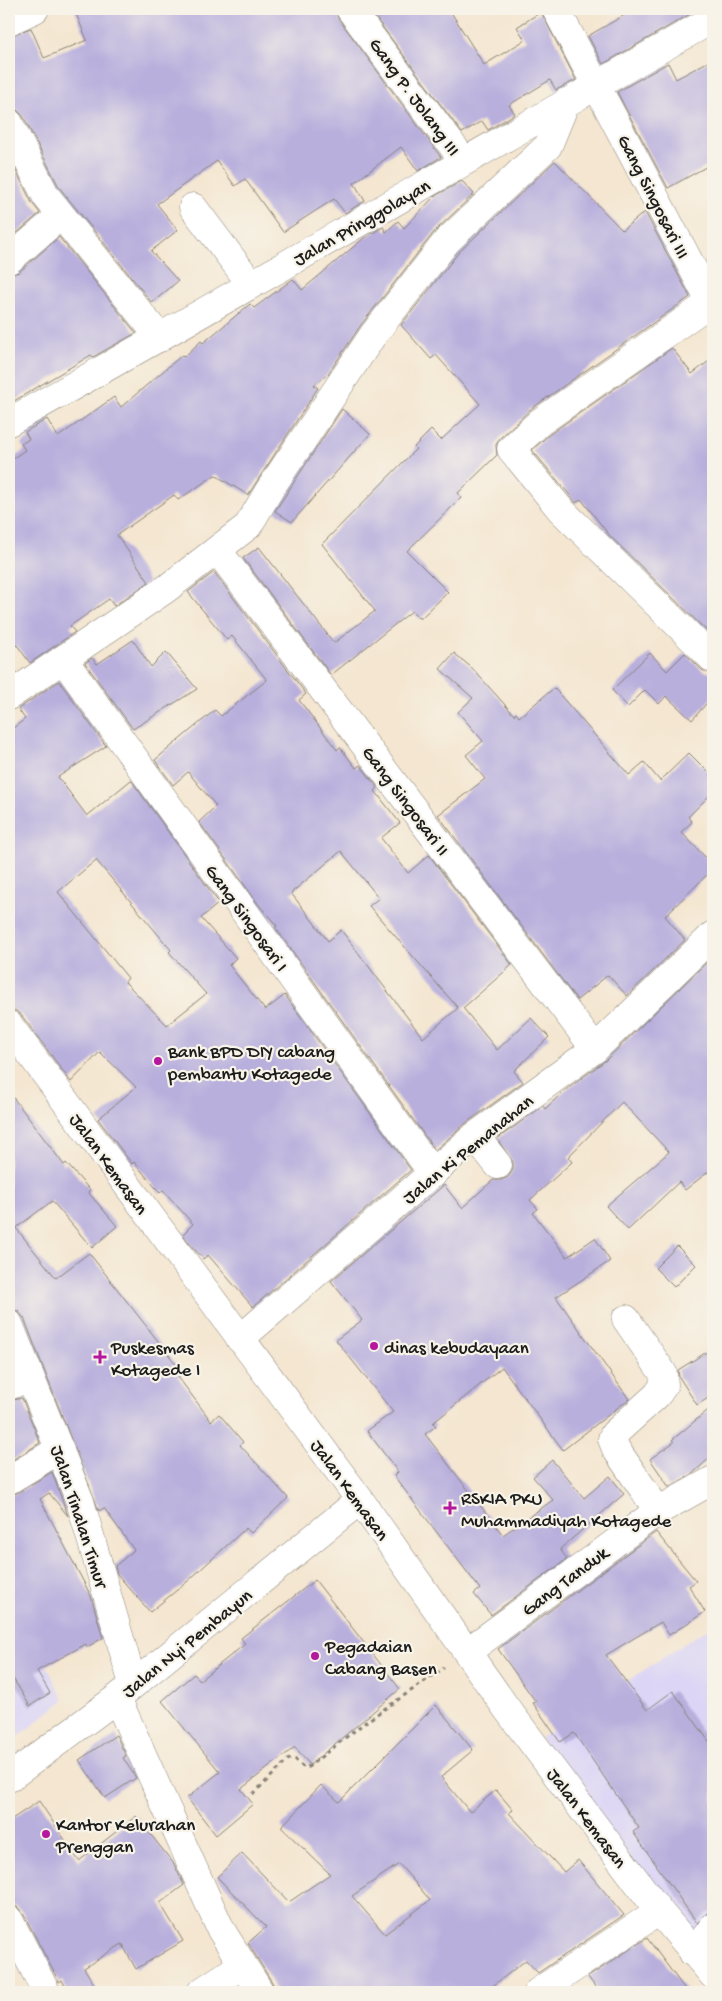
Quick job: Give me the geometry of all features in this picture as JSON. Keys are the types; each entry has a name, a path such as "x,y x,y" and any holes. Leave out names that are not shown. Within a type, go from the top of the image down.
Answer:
{"street":[{"path":"9,21 35,9"},
{"name":"Gang P. Jolang III","path":"350,9 464,161"},
{"name":"Gang Singosari III","path":"556,9 598,85 712,304"},
{"name":"Jalan Pringgolayan","path":"9,422 160,338 566,102 713,19"},
{"path":"9,696 166,589 218,551 248,526 270,489 373,335 454,234 548,146 566,102"},
{"path":"9,123 36,182 60,216 160,338"},
{"path":"194,207 251,284"},
{"path":"9,260 60,216"},
{"path":"712,304 540,422 511,449 561,510 713,659"},
{"name":"Gang Singosari II","path":"218,551 595,1049"},
{"name":"Gang Singosari I","path":"62,659 433,1174"},
{"name":"Jalan Ki Pemanahan","path":"240,1339 475,1136 595,1049 713,936"},
{"name":"Jalan Kemasan","path":"9,1025 360,1500 507,1708 659,1911 713,1975"},
{"path":"475,1136 498,1165"},
{"path":"626,1320 663,1373 664,1385 657,1395 614,1434 612,1440 616,1449 658,1511"},
{"name":"Jalan Tinalan Timur","path":"9,1324 19,1382 60,1449 80,1501 125,1691 209,1904 242,1966 260,1992"},
{"path":"9,1480 60,1449"},
{"name":"Gang Tanduk","path":"467,1652 658,1511 713,1480"},
{"name":"Jalan Nyi Pembayun","path":"9,1778 125,1691 360,1500"},
{"path":"538,1992 659,1911"},
{"path":"9,1920 46,1992"},
{"path":"693,1953 713,1927"},
{"path":"201,1992 242,1966"}],"path":[{"path":"253,1794 288,1759 295,1759 304,1768 308,1767 367,1721 467,1652"}],"shaded area":[{"path":"9,1593 64,1700 9,1744"},
{"path":"710,1627 713,1631 713,1920 692,1939 540,1738"}],"building":[{"path":"74,9 335,9 338,18 441,157 418,171 401,147 354,183 365,201 345,213 334,199 283,232 245,179 235,186 217,161 157,204 178,230 151,251 178,281 152,303 59,187 23,116 17,110 9,108 9,36 31,28 44,58 87,40"},
{"path":"369,9 449,9 484,65 525,40 517,27 541,12 576,80 556,90 550,80 509,105 515,114 488,130 482,121 462,133"},
{"path":"635,9 699,9 603,64 588,36"},
{"path":"713,59 713,163 668,188 617,92 668,63 676,79"},
{"path":"9,157 32,203 40,213 9,240"},
{"path":"555,161 622,230 645,212 690,297 531,409 500,438 496,445 497,455 458,493 462,497 407,551 448,592 420,619 412,611 331,675 243,558 259,547 334,643 375,611 322,544 416,449 414,447 431,430 441,440 480,404 436,355 431,359 401,325 459,252"},
{"path":"462,181 474,194 435,231 361,325 328,374 314,385 318,388 248,495 215,475 178,500 174,495 117,535 149,582 114,606 109,599 70,626 75,632 30,663 17,645 9,650 9,461 25,450 21,444 29,439 25,432 47,419 58,437 114,397 121,407 182,355 184,357 201,341 203,343 250,304 254,308 293,279 302,290 364,238 383,227 386,232 398,221 404,228 435,196"},
{"path":"59,237 136,333 93,357 91,355 9,404 9,275 19,272"},
{"path":"672,348 692,374 713,358 713,637 610,536 581,499 576,503 532,450 550,434"},
{"path":"342,409 370,434 292,522 275,511"},
{"path":"214,572 306,694 299,700 337,750 340,747 356,768 360,765 378,788 375,791 400,823 381,838 408,873 429,855 512,965 463,1008 497,1050 531,1018 549,1037 514,1071 523,1082 466,1123 435,1150 275,927 277,926 259,905 199,822 216,806 188,772 173,785 155,760 215,710 221,716 267,680 232,636 227,640 188,592","holes":["341,851 379,898 369,906 458,1008 423,1038 341,930 328,941 291,893"]},
{"path":"133,640 151,667 166,652 197,689 133,729 85,663 92,658 97,664"},
{"path":"454,653 472,668 514,715 516,713 519,717 554,688 629,775 644,762 660,781 689,753 713,777 713,792 688,817 692,822 681,832 713,865 713,869 665,916 685,940 627,996 608,975 577,1000 438,815 485,779 466,755 483,741 458,712 473,698 440,669"},
{"path":"650,653 667,671 685,653 702,670 713,674 713,696 692,720 666,696 659,704 645,690 628,707 612,690"},
{"path":"59,681 106,746 58,777 87,816 131,780 219,903 201,918 236,958 229,965 265,1010 285,995 411,1170 253,1307 208,1255 203,1259 188,1242 183,1234 193,1224 163,1190 160,1193 134,1162 132,1164 98,1119 136,1087 100,1052 71,1082 22,1016 16,1011 9,1010 9,731 25,719 18,709","holes":["96,860 171,950 169,952 206,994 167,1025 125,982 128,978 58,892"]},
{"path":"713,956 713,1168 685,1190 679,1182 628,1230 606,1206 669,1152 622,1102 568,1157 572,1162 530,1200 538,1209 533,1213 567,1257 595,1238 610,1261 556,1297 629,1399 563,1450 502,1367 433,1423 436,1426 425,1434 503,1535 553,1500 533,1477 552,1460 584,1498 610,1476 624,1494 560,1549 567,1559 491,1615 474,1594 480,1589 394,1476 398,1472 367,1431 393,1412 336,1340 362,1320 331,1281 444,1185 462,1208 493,1180 501,1180 508,1177 513,1170 513,1162 497,1139 543,1106 545,1109 563,1092 606,1060"},
{"path":"9,1092 64,1165 66,1163 90,1190 88,1192 117,1226 92,1248 52,1201 16,1228 56,1278 89,1253 183,1373 178,1377 211,1421 219,1414 243,1442 240,1445 288,1498 251,1533 246,1528 188,1581 150,1612 117,1574 115,1566 134,1550 104,1508 99,1511 24,1318 18,1311 9,1309"},
{"path":"677,1246 696,1265 674,1287 655,1268"},
{"path":"713,1348 713,1395 697,1405 679,1377 678,1370"},
{"path":"22,1398 40,1443 9,1462 9,1401"},
{"path":"713,1406 713,1455 691,1475 669,1487 650,1459 674,1442 672,1440"},
{"path":"52,1472 68,1516 49,1493 40,1499 91,1596 103,1638 87,1647 86,1644 37,1671 50,1693 30,1706 9,1672 9,1496"},
{"path":"656,1532 696,1581 689,1586 705,1612 669,1635 661,1622 606,1655 647,1710 673,1691 713,1747 713,1912 707,1913 697,1923 633,1832 639,1828 574,1733 560,1742 533,1703 536,1702 498,1649"},
{"path":"315,1580 400,1689 310,1765 295,1747 241,1789 253,1804 216,1835 187,1798 220,1772 162,1701 194,1674 200,1680 245,1644 241,1638"},
{"path":"436,1705 473,1750 441,1777 470,1812 496,1790 513,1810 509,1813 564,1872 578,1860 624,1915 538,1973 526,1960 485,1992 275,1992 273,1984 248,1943 266,1927 217,1877 242,1853 289,1902 330,1874 281,1827 321,1785 339,1802","holes":["399,1864 430,1900 385,1934 352,1896"]},
{"path":"116,1735 126,1756 123,1758 136,1778 105,1798 79,1760"},
{"path":"39,1801 79,1861 136,1816 174,1864 184,1885 160,1903 183,1941 136,1969 122,1944 84,1968 99,1992 68,1992 62,1980 59,1982 23,1913 17,1907 9,1905 9,1821"},
{"path":"647,1938 687,1992 599,1992 588,1977"}],"place":[{"name":"Bank BPD DIY cabang pembantu Kotagede","path":"158,1061"},
{"name":"dinas kebudayaan","path":"374,1346"},
{"name":"Puskesmas Kotagede I","path":"100,1357"},
{"name":"RSKIA PKU Muhammadiyah Kotagede","path":"450,1508"},
{"name":"Pegadaian Cabang Basen","path":"315,1656"},
{"name":"Kantor Kelurahan Prenggan","path":"46,1834"}]}
